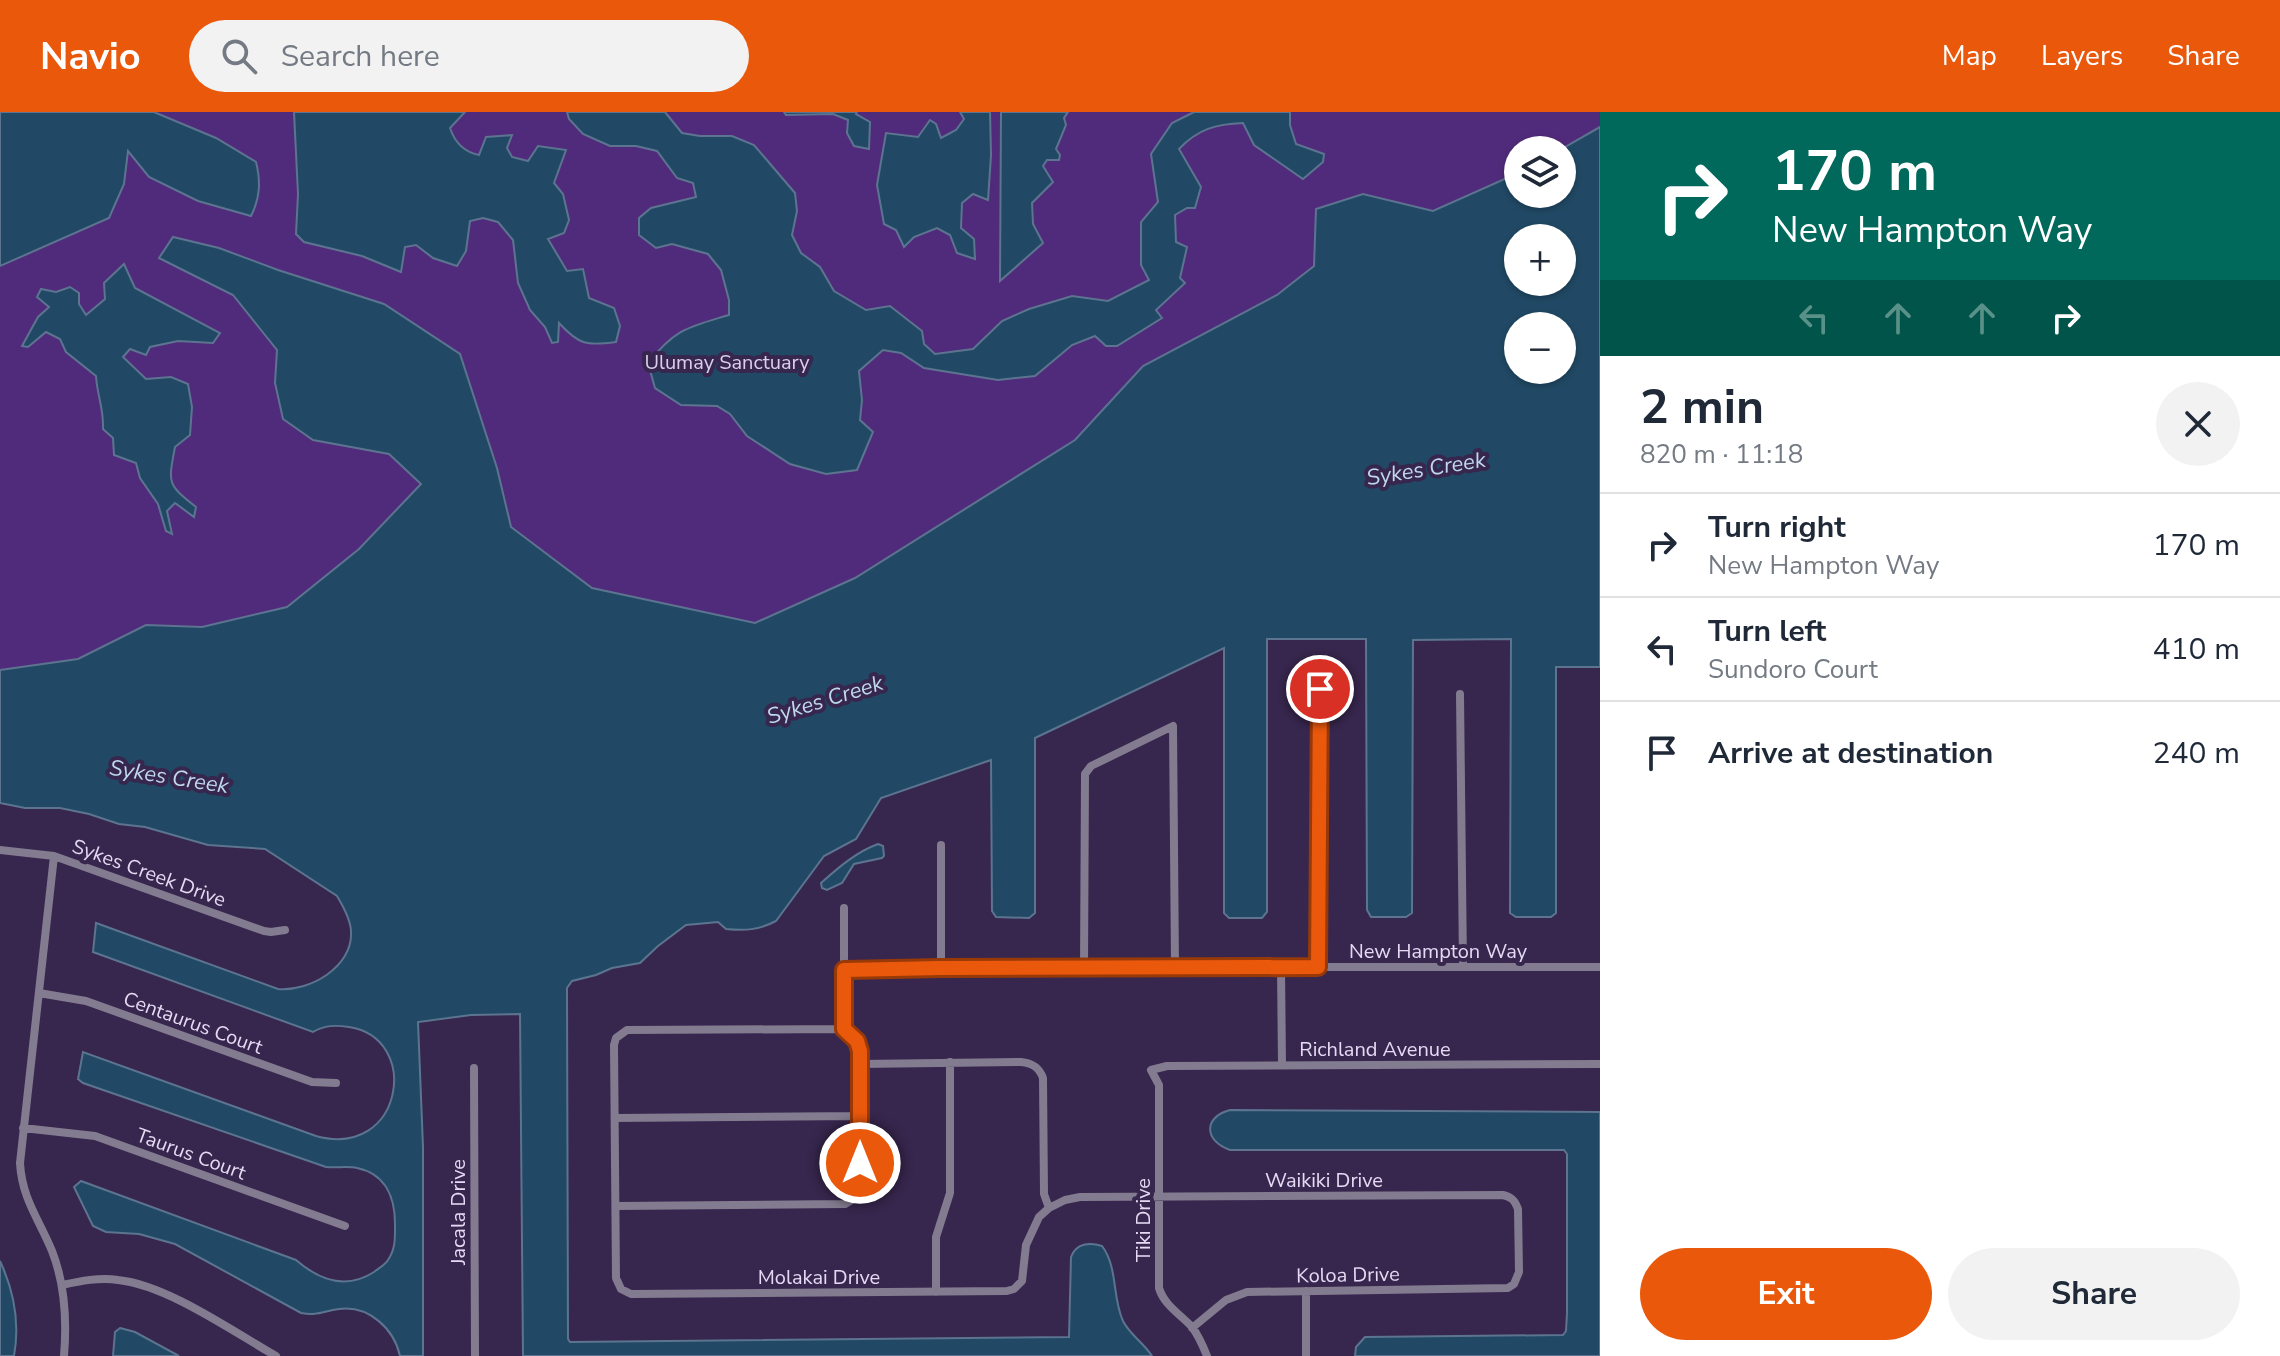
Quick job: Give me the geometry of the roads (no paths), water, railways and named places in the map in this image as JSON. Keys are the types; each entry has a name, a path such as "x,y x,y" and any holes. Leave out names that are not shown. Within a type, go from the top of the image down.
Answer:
{"street":[{"path":"1318,967 1320,689"},
{"path":"1460,694 1463,966"},
{"path":"1084,968 1085,774 1091,766 1173,726 1175,967"},
{"path":"941,845 941,968"},
{"name":"Sykes Creek Drive","path":"0,850 54,856 264,931 285,930"},
{"path":"54,856 20,1163 23,1189 52,1251 62,1285 66,1322 64,1356"},
{"path":"844,908 844,1029"},
{"name":"New Hampton Way","path":"844,970 1600,967"},
{"path":"1281,968 1282,1065"},
{"name":"Centaurus Court","path":"39,993 86,1001 312,1082 336,1083"},
{"path":"844,1029 857,1041 860,1064 861,1187 855,1198 845,1204 616,1206 616,1038 627,1030 844,1029"},
{"path":"936,1292 936,1237 950,1193 950,1062"},
{"path":"860,1064 1021,1062 1040,1070 1043,1078 1044,1194 1049,1208"},
{"name":"Richland Avenue","path":"1151,1070 1167,1066 1600,1064"},
{"name":"Jacala Drive","path":"474,1068 475,1356"},
{"name":"Tiki Drive","path":"1151,1070 1159,1085 1159,1288 1162,1298 1200,1339 1207,1356"},
{"path":"615,1118 860,1116"},
{"name":"Taurus Court","path":"23,1128 95,1136 345,1226"},
{"name":"Waikiki Drive","path":"1049,1208 1080,1197 1503,1195 1512,1199 1518,1209 1519,1272 1514,1284"},
{"name":"Molakai Drive","path":"616,1206 616,1278 621,1289 631,1294 1007,1291 1017,1286 1023,1276 1026,1245 1039,1217 1049,1208"},
{"path":"62,1285 110,1279 139,1284 178,1300 276,1356"},
{"name":"Koloa Drive","path":"1192,1328 1226,1300 1247,1292 1501,1290 1514,1284"},
{"path":"1306,1291 1306,1356"}],"water":[{"path":"0,112 154,112 216,138 256,162 259,190 254,209 251,216 198,201 149,177 128,151 124,184 109,218 0,266"},
{"path":"294,112 465,112 450,128 461,146 474,154 479,155 486,137 512,135 507,148 512,157 528,161 538,146 566,150 554,183 563,194 569,220 564,233 548,239 567,271 583,269 589,298 614,308 620,326 616,342 598,344 578,340 559,323 558,342 552,343 545,327 530,310 518,283 513,240 498,222 483,218 470,221 466,251 457,266 433,258 416,245 405,247 401,272 362,256 304,242 296,234 298,194"},
{"path":"567,112 665,112 682,133 732,136 754,145 795,193 797,211 792,235 801,253 820,267 834,291 866,310 890,306 922,331 924,344 935,354 973,349 1002,321 1029,309 1072,296 1108,301 1149,280 1141,265 1141,222 1158,202 1151,154 1172,123 1194,112 1290,112 1296,144 1324,154 1323,162 1303,179 1254,145 1243,123 1216,126 1200,132 1179,149 1201,187 1195,208 1187,208 1175,215 1176,242 1187,247 1180,278 1185,283 1156,310 1162,318 1117,346 1106,346 1095,336 1072,345 1035,376 998,380 924,368 901,353 883,350 859,371 862,400 860,420 873,432 857,470 826,474 790,464 747,436 730,414 717,406 681,405 655,388 648,363 667,342 693,326 729,315 729,300 721,270 708,254 672,244 656,248 639,235 639,218 651,208 696,197 693,183 677,178 657,151 636,146 610,146 583,134 569,119"},
{"path":"784,112 857,112 870,122 869,149 854,146 847,133 848,120 833,114 786,115"},
{"path":"960,112 990,112 988,200 973,194 962,203 961,228 974,239 975,259 957,253 950,235 937,228 914,237 904,247 896,230 884,224 877,185 886,133 918,137 930,120 936,124 941,138 956,130 964,119"},
{"path":"1001,112 1068,112 1056,149 1059,160 1047,160 1043,166 1053,182 1032,203 1033,224 1043,243 1000,281"},
{"name":"Sykes Creek","path":"1600,127 1600,667 1556,667 1556,913 1551,917 1516,917 1510,913 1511,639 1413,640 1412,913 1406,917 1371,917 1367,910 1366,639 1267,639 1267,912 1262,918 1229,918 1224,913 1224,648 1035,738 1035,913 1029,918 996,917 992,911 991,760 881,798 856,839 824,856 776,921 746,930 726,929 718,922 686,925 640,963 572,981 567,988 570,1342 1069,1337 1071,1257 1080,1246 1093,1244 1102,1246 1107,1254 1123,1321 1152,1356 523,1356 520,1014 471,1015 418,1022 423,1147 423,1356 400,1356 386,1328 360,1311 339,1309 316,1314 301,1313 175,1244 139,1234 106,1232 93,1226 74,1187 81,1181 296,1260 314,1273 333,1280 353,1281 374,1272 388,1260 395,1238 391,1196 382,1182 367,1171 353,1167 326,1167 78,1079 83,1052 316,1136 345,1139 368,1131 384,1115 392,1095 394,1073 387,1052 372,1036 339,1026 313,1032 93,952 96,923 278,989 290,989 327,975 345,956 350,945 350,923 337,896 265,849 208,845 60,808 25,808 0,803 0,670 78,659 146,625 202,627 287,607 359,549 421,484 389,454 313,440 283,419 275,383 277,350 233,295 159,258 173,237 219,248 384,304 460,354 497,468 511,527 592,588 755,623 855,578 1075,440 1143,366 1277,295 1314,266 1316,209 1363,194 1433,211 1504,179 1504,208 1576,208 1576,141"},
{"path":"124,264 135,288 220,333 213,343 178,341 150,347 146,355 130,349 123,357 146,379 171,377 188,384 192,407 190,435 175,447 171,476 175,488 196,507 194,517 175,503 167,511 172,534 166,531 158,504 140,478 136,463 114,455 113,438 103,429 96,376 66,352 60,339 46,332 28,347 22,346 38,317 49,307 37,297 41,289 56,292 70,287 79,293 79,304 86,315 105,299 104,283"},
{"path":"878,844 883,846 882,858 854,864 842,883 827,890 822,888 821,883 841,866"},
{"path":"1230,1110 1600,1112 1600,1356 1355,1356 1356,1347 1365,1337 1563,1335 1567,1313 1567,1154 1564,1150 1230,1150 1215,1141 1210,1129 1215,1118"},
{"path":"0,1261 14,1307 14,1356 0,1356"},
{"path":"120,1328 135,1332 179,1356 113,1356 115,1332"}],"park label":[{"name":"Ulumay Sanctuary","path":"727,362"}]}
